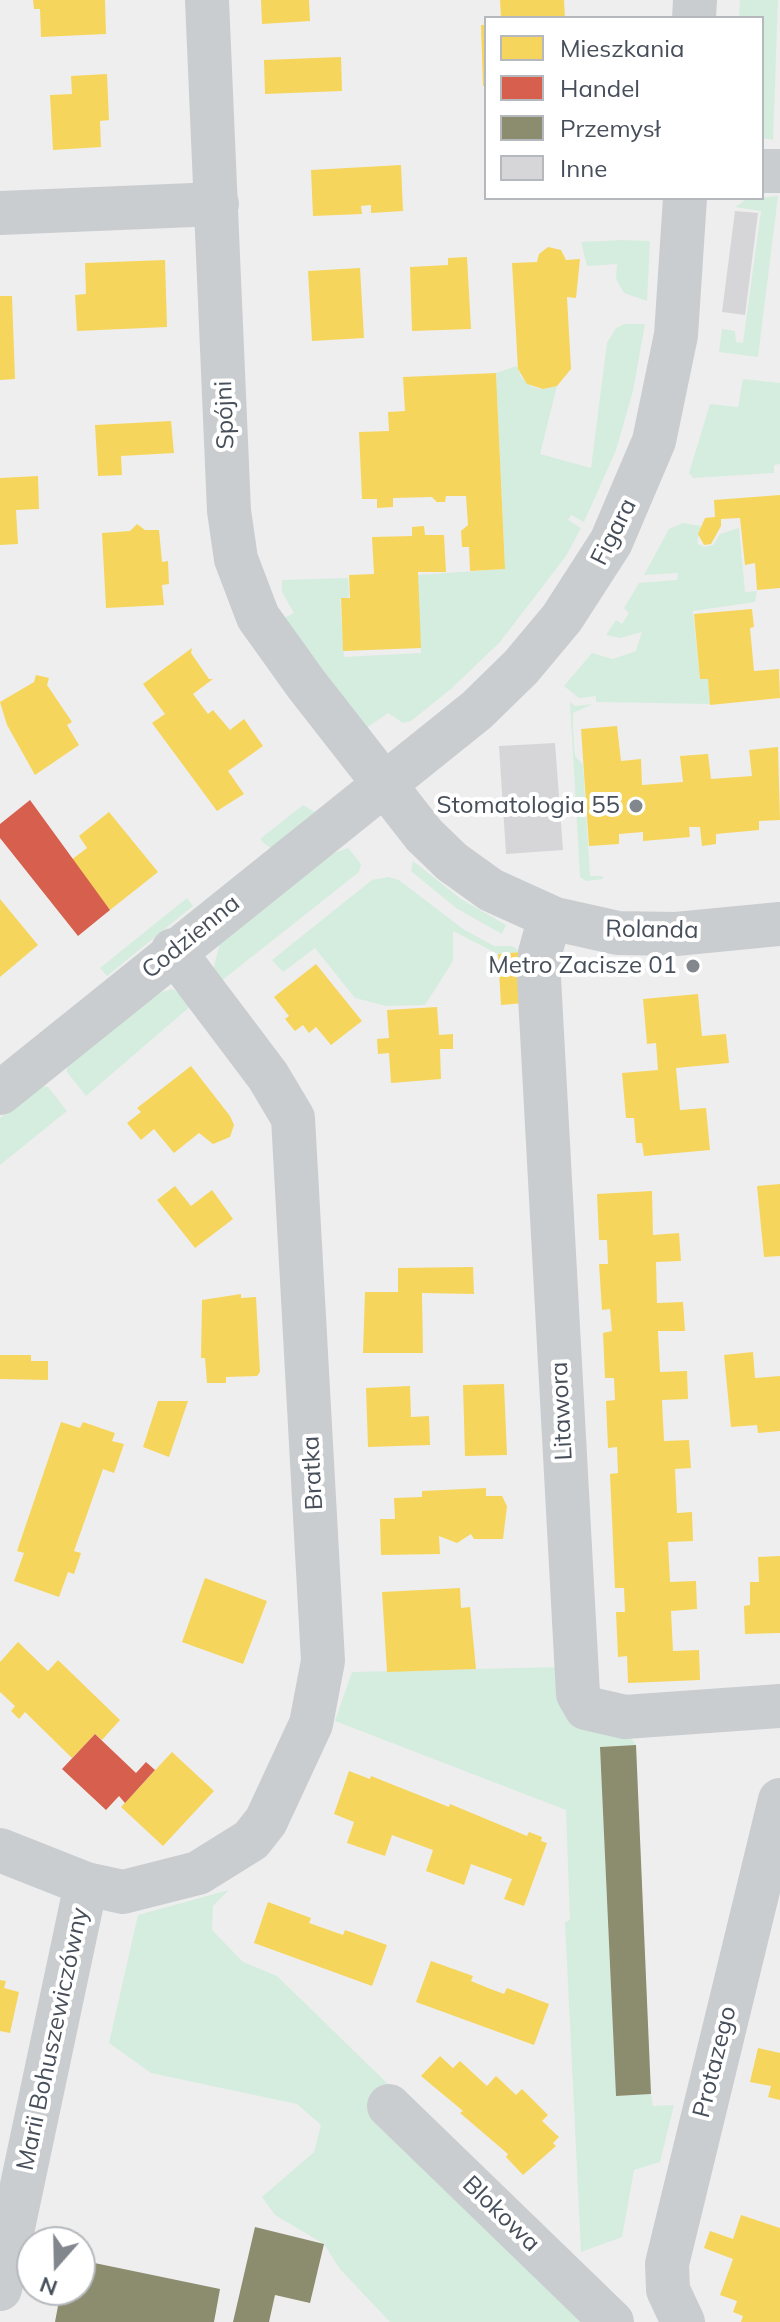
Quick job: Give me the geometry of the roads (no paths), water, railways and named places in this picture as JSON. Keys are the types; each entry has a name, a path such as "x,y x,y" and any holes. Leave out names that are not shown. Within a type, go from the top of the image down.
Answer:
{"street":[{"name":"Spójni","path":"207,0 229,511 236,559 249,598 265,627 383,784"},
{"name":"Figara","path":"383,784 477,710 521,667 581,593 611,542 646,464 664,401 676,335 685,200"},
{"path":"0,213 217,204"},
{"name":"Rolanda","path":"383,784 424,835 452,862 491,890 550,917 594,929 643,934 780,924"},
{"name":"Codzienna","path":"0,1093 173,950 383,784"},
{"name":"Litawora","path":"550,917 540,953 539,978 578,1694 586,1708 625,1717 780,1706"},
{"name":"Bratka","path":"86,1884 123,1892 160,1885 198,1873 251,1840 280,1795 311,1724 323,1661 293,1118 268,1076 173,950"},
{"name":"Protazego","path":"683,2322 668,2290 667,2264 780,1800"},
{"path":"0,1850 86,1884"},
{"name":"Marii Bohuszewiczówny","path":"0,2289 86,1884"},
{"name":"Blokowa","path":"389,2106 612,2322"}],"place":[{"name":"Stomatologia 55","path":"636,806"},
{"name":"Metro Zacisze 01","path":"693,966"}]}
